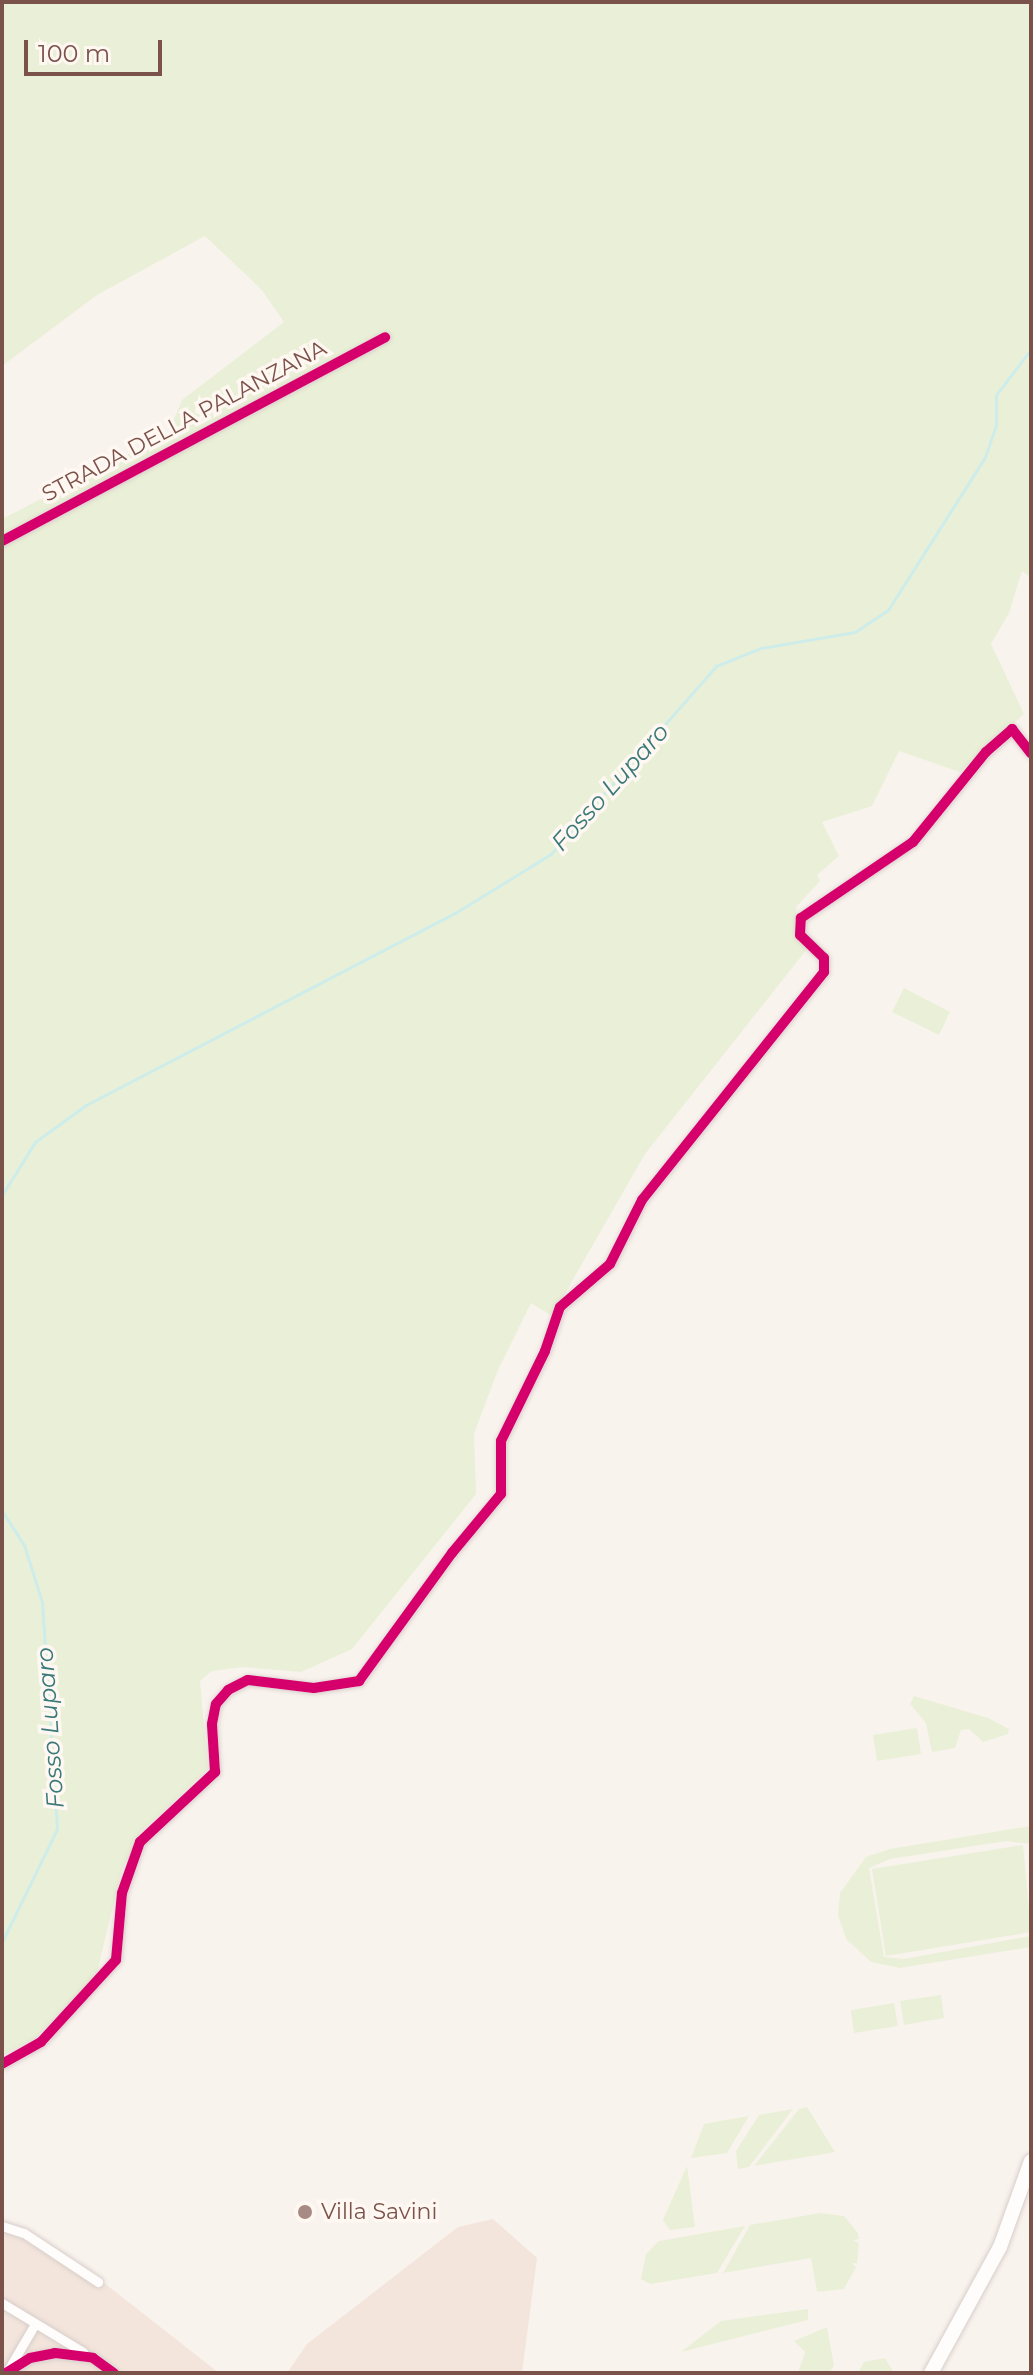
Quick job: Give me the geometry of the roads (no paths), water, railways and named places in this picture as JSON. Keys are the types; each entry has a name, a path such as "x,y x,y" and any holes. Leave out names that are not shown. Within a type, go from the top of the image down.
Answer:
{"main road":[{"path":"931,2373 1000,2247 1031,2161"}],"street":[{"name":"STRADA DELLA PALANZANA","path":"2,541 385,337"},
{"path":"2,2064 41,2042 116,1960 122,1893 140,1842 215,1772 212,1724 216,1704 228,1690 248,1680 314,1688 359,1681 452,1553 501,1494 501,1441 545,1351 560,1307 610,1264 642,1200 824,972 824,958 800,935 801,918 913,842 986,752 1012,729 1031,753"},
{"path":"2,2226 24,2233 98,2282"},
{"path":"2,2303 114,2373"},
{"path":"6,2373 35,2324"},
{"path":"6,2373 41,2355 93,2358"}],"waterway":[{"name":"Fosso Luparo","path":"2,1195 35,1142 86,1105 455,913 551,854 716,666 761,648 855,632 888,610 985,457 996,425 996,395 1031,349"},
{"name":"Fosso Luparo","path":"2,1511 24,1545 42,1602 57,1829 2,1942"}],"place":[{"name":"Villa Savini","path":"305,2212"}]}
